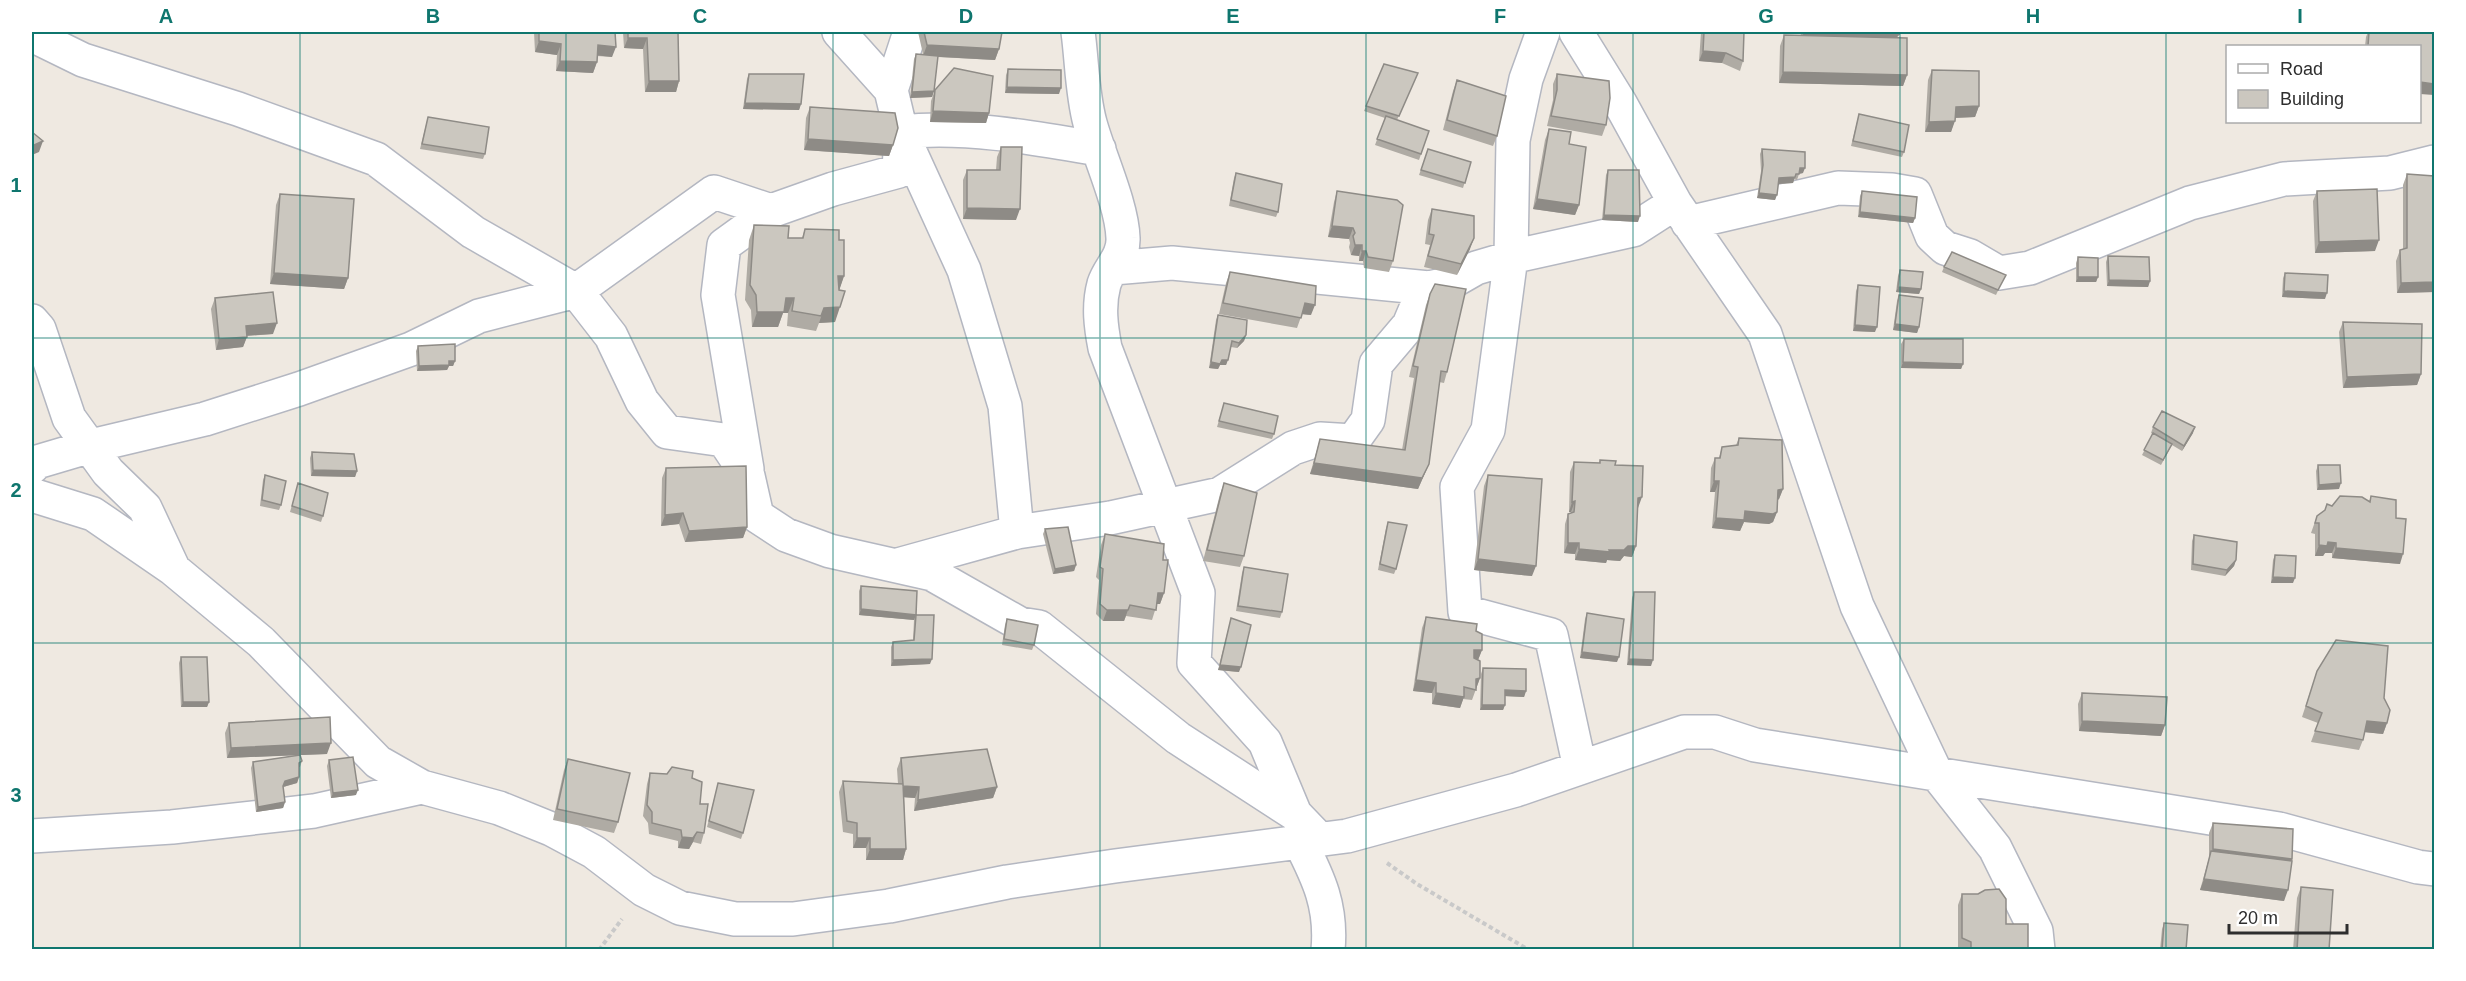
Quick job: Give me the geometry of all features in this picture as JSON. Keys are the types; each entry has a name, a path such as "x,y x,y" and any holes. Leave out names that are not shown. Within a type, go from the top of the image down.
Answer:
{"street":[{"path":"839,32 891,90 901,132 964,270 1005,406 1017,532"},
{"path":"891,90 910,32"},
{"path":"1078,32 1086,101 1120,219 1123,239 1121,254 1105,282 1101,299 1100,320 1105,348 1198,593 1194,663 1265,742 1315,833 1330,932 1328,950"},
{"path":"1542,32 1526,79 1513,140 1511,257 1488,430 1457,487 1465,612 1551,635 1580,768"},
{"path":"1576,32 1620,103 1681,213 1765,334 1857,606 1936,773 1995,848 2036,931 2038,950"},
{"path":"32,35 83,60 238,109 376,159 473,232 576,291 611,336 642,401 667,432 724,440 748,476"},
{"path":"901,132 920,130 1023,136 1099,149"},
{"path":"901,132 899,171 833,189 771,211 724,245 718,296 748,476 757,516 786,535 830,550 932,574 1020,624 1039,627 1178,738 1315,833"},
{"path":"1113,268 1172,262 1429,288 1448,284 1476,268 1511,257 1633,230 1681,213 1838,188 1892,190 1915,194 1932,236 1945,248 1970,256 1999,273 2030,268 2190,203 2284,179 2390,173 2434,162"},
{"path":"32,467 37,462 91,446 205,419 299,389 411,349 480,316 576,291 714,192 771,211"},
{"path":"896,565 1017,532 1110,518 1220,494 1293,448 1320,439 1353,441 1368,420 1376,364 1409,325 1420,299 1429,288"},
{"path":"32,321 39,329 69,418 108,472 145,508 174,569"},
{"path":"32,495 93,514 174,569 261,642 378,762 422,787 499,808 551,829 594,852 644,890 680,908 735,919 793,919 890,906 1007,882 1315,833 1516,790 1684,732 1715,732 1755,745 2278,829 2418,867 2434,869"},
{"path":"32,836 171,827 314,811 422,787"}],"path":[{"path":"1315,833 1417,884 1529,950"}],"building":[{"path":"539,32 615,32 616,47 598,45 597,62 560,61 561,44 539,41"},
{"path":"628,32 678,32 679,81 649,81 647,38 628,38"},
{"path":"924,32 1002,32 999,49 927,45"},
{"path":"1704,32 1744,32 1743,61 1726,53 1703,51"},
{"path":"2369,32 2434,32 2434,84 2421,82 2421,45 2368,45"},
{"path":"1784,35 1907,38 1907,75 1783,72"},
{"path":"916,54 938,56 934,91 912,92"},
{"path":"1384,64 1418,73 1399,116 1366,106"},
{"path":"954,68 993,76 989,113 933,111 935,90"},
{"path":"1008,69 1061,70 1061,88 1007,87"},
{"path":"1932,70 1979,71 1979,106 1956,107 1955,121 1929,122"},
{"path":"749,74 804,74 801,104 745,103"},
{"path":"1557,74 1609,81 1610,98 1606,125 1551,116 1557,90"},
{"path":"1457,80 1506,96 1497,136 1447,120"},
{"path":"810,107 895,113 898,128 893,145 808,139"},
{"path":"1859,114 1909,125 1904,152 1853,141"},
{"path":"1386,116 1429,131 1421,154 1377,139"},
{"path":"428,117 489,127 485,154 422,144"},
{"path":"1549,129 1571,132 1569,144 1586,147 1579,205 1537,199"},
{"path":"32,132 43,141 32,146"},
{"path":"1001,147 1022,147 1020,209 967,208 967,170 1000,170"},
{"path":"1428,149 1471,162 1465,183 1421,170"},
{"path":"1762,149 1805,152 1805,168 1800,168 1799,174 1795,177 1779,178 1777,195 1759,193 1763,165"},
{"path":"1608,170 1639,170 1640,216 1604,215"},
{"path":"1236,173 1282,184 1278,212 1231,200"},
{"path":"2407,174 2434,176 2434,282 2401,283 2400,250 2407,248"},
{"path":"2377,189 2379,240 2319,242 2317,191"},
{"path":"1337,191 1397,200 1403,205 1393,261 1368,257 1366,251 1362,251 1362,245 1355,245 1353,228 1332,226"},
{"path":"1862,191 1917,197 1915,218 1860,212"},
{"path":"280,194 354,199 348,278 274,273"},
{"path":"1432,209 1474,216 1474,238 1461,264 1428,256 1434,235 1429,234"},
{"path":"754,225 789,226 788,238 803,238 805,229 839,230 839,240 844,240 844,276 838,276 839,290 845,291 840,307 824,308 821,316 792,311 794,298 786,298 784,312 757,312 756,295 750,285"},
{"path":"1952,252 2006,275 1998,290 1944,267"},
{"path":"2108,256 2149,257 2150,281 2109,280"},
{"path":"2078,257 2098,258 2098,277 2078,277"},
{"path":"1900,270 1923,272 1921,289 1898,287"},
{"path":"1230,272 1316,286 1315,305 1305,303 1301,318 1223,303"},
{"path":"2285,273 2328,275 2327,293 2284,291"},
{"path":"1435,284 1466,289 1447,372 1441,371 1429,464 1422,478 1314,463 1320,439 1405,450 1418,367 1413,366 1430,294"},
{"path":"1858,285 1880,287 1877,327 1855,325"},
{"path":"273,292 277,323 246,326 247,337 219,339 215,298"},
{"path":"1899,295 1923,298 1919,327 1895,324"},
{"path":"1218,315 1247,320 1246,335 1239,343 1232,341 1228,360 1222,360 1220,364 1211,362"},
{"path":"2343,322 2422,324 2421,374 2347,377"},
{"path":"1904,339 1963,339 1963,364 1903,362"},
{"path":"455,344 455,361 449,361 449,365 419,366 418,346"},
{"path":"1224,403 1278,416 1274,434 1219,421"},
{"path":"2162,411 2195,427 2184,446 2153,427"},
{"path":"2153,433 2172,444 2163,460 2144,450"},
{"path":"1739,438 1782,440 1783,489 1778,490 1777,512 1773,514 1745,511 1744,520 1716,518 1719,481 1714,481 1715,458 1720,458 1722,447 1738,445"},
{"path":"312,452 354,454 357,471 313,470"},
{"path":"1600,460 1616,461 1615,465 1643,466 1642,497 1638,498 1636,546 1628,546 1624,550 1609,550 1610,552 1579,549 1579,543 1568,543 1568,514 1574,512 1575,501 1572,502 1574,462 1600,463"},
{"path":"2318,465 2340,465 2341,483 2319,485"},
{"path":"746,466 747,527 689,531 683,513 665,515 666,468"},
{"path":"265,475 286,481 281,505 262,500"},
{"path":"1488,475 1542,479 1536,566 1478,559"},
{"path":"298,483 328,493 323,516 292,506"},
{"path":"1224,483 1257,493 1244,556 1207,550"},
{"path":"2340,496 2362,497 2370,502 2371,496 2396,500 2396,518 2406,519 2403,554 2336,548 2336,543 2328,542 2327,546 2319,545 2319,523 2315,523 2317,516 2325,510 2327,504 2332,506"},
{"path":"1388,522 1407,525 1396,569 1380,564"},
{"path":"1068,527 1076,565 1055,569 1045,529"},
{"path":"1105,534 1164,544 1163,560 1168,560 1164,593 1158,593 1156,610 1130,605 1128,610 1107,610 1100,604 1103,569 1100,567"},
{"path":"2194,535 2237,542 2236,560 2227,570 2193,564"},
{"path":"2275,555 2296,556 2295,578 2273,577"},
{"path":"1244,567 1288,574 1282,612 1238,606"},
{"path":"861,586 917,591 916,615 861,609"},
{"path":"1634,592 1655,592 1653,660 1629,659"},
{"path":"1587,613 1624,619 1619,657 1582,652"},
{"path":"916,615 934,615 932,659 893,660 893,642 914,640"},
{"path":"1426,617 1477,624 1476,631 1482,634 1482,650 1474,650 1474,658 1480,661 1480,678 1476,679 1476,690 1464,687 1464,697 1436,693 1436,683 1416,680"},
{"path":"1231,618 1251,625 1241,667 1220,665"},
{"path":"1007,619 1038,625 1034,645 1004,639"},
{"path":"2336,640 2388,646 2384,698 2390,710 2387,723 2367,721 2363,740 2315,731 2322,713 2306,706 2317,671"},
{"path":"181,657 207,657 209,702 183,702"},
{"path":"1483,668 1526,669 1526,691 1505,690 1505,705 1482,705"},
{"path":"2082,693 2167,697 2165,725 2082,721"},
{"path":"330,717 331,743 231,748 229,723"},
{"path":"987,749 997,787 918,800 919,787 903,786 906,849 870,849 870,838 857,838 857,823 847,821 843,781 903,784 901,758"},
{"path":"300,755 302,761 299,763 299,777 285,781 283,786 285,802 258,807 253,762"},
{"path":"353,757 358,790 333,793 329,760"},
{"path":"568,759 630,773 618,822 557,809"},
{"path":"672,767 693,771 692,778 702,782 700,804 708,804 704,833 697,832 693,838 682,837 681,830 652,823 652,812 647,805 650,773 667,774"},
{"path":"718,783 754,790 743,833 709,821"},
{"path":"2213,823 2293,829 2292,859 2213,849"},
{"path":"2211,851 2292,861 2288,890 2204,879"},
{"path":"2301,887 2333,890 2329,950 2297,950"},
{"path":"1999,889 2006,899 2006,924 2028,924 2028,950 1971,950 1971,942 1962,938 1962,894 1978,894 1985,890"},
{"path":"2164,923 2188,925 2186,950 2162,950"}]}
